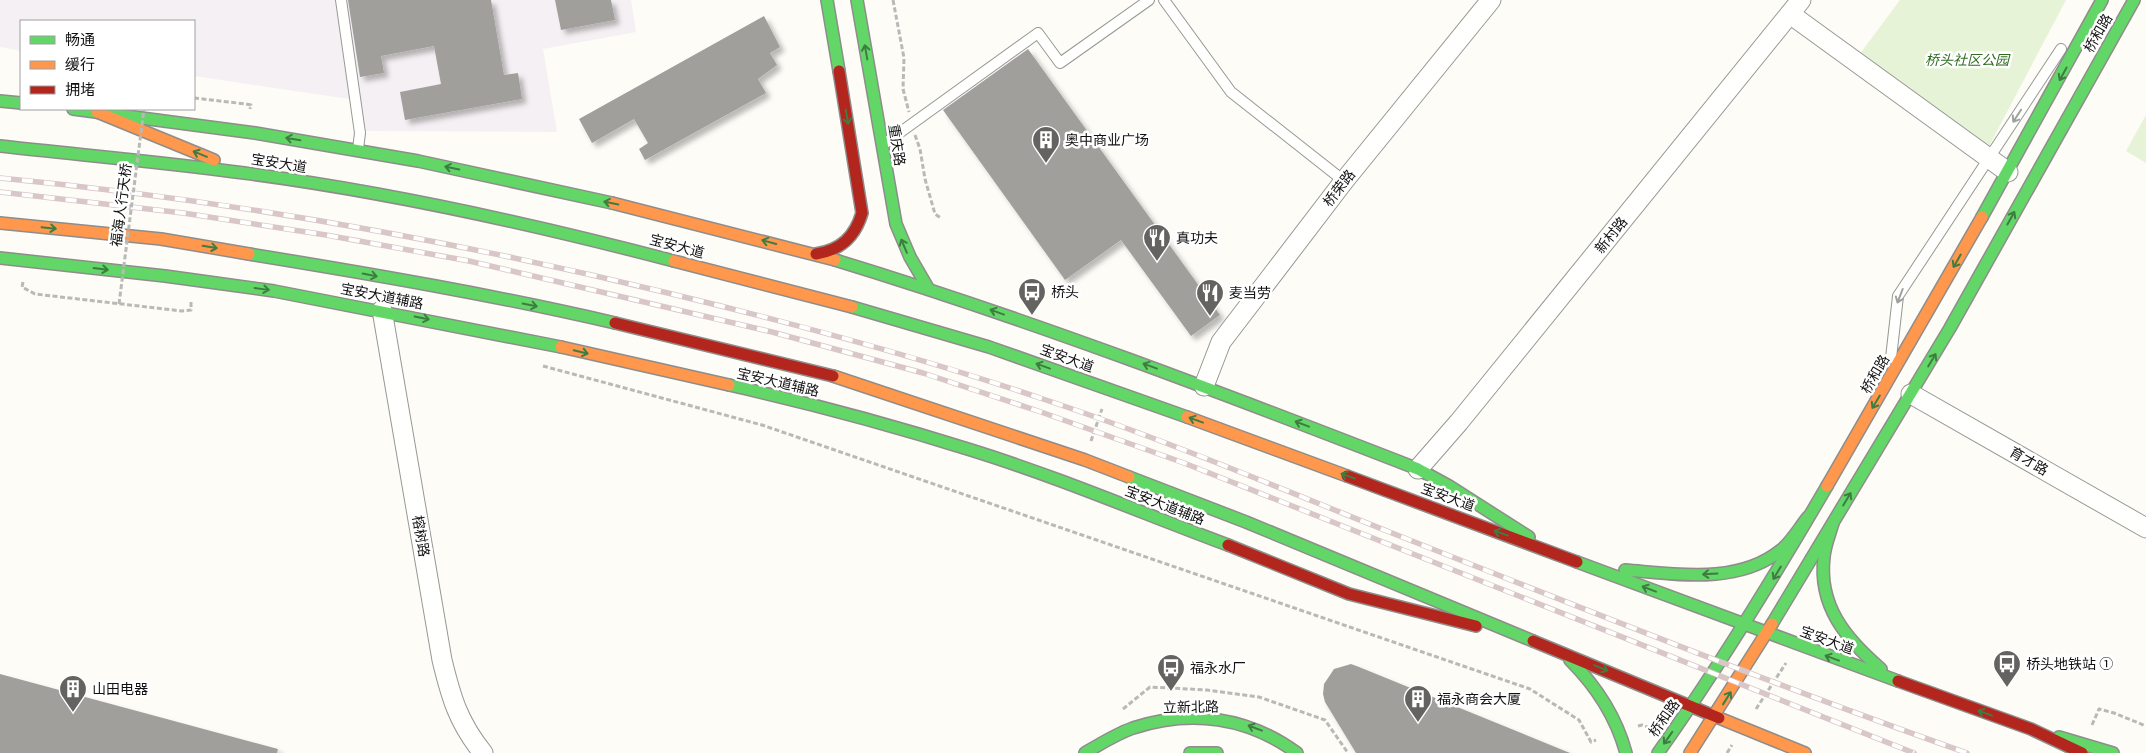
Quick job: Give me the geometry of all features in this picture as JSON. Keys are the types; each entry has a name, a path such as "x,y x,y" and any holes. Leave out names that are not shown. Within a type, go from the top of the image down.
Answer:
{"main road":[{"name":"重庆路","path":"827,0 882,146 892,207 902,244 928,288"},
{"name":"重庆路","path":"816,254 835,250 850,240 858,227 862,213 856,79 857,0"},
{"name":"桥和路","path":"1658,753 1691,706 1777,572 2008,172 2102,0"},
{"name":"桥和路","path":"1690,753 1767,634 1950,328 2134,0"},
{"path":"0,101 20,103"},
{"path":"81,110 255,132 418,160 650,211 816,254 928,288 1204,386 1418,469 1563,556"},
{"path":"97,112 245,173"},
{"name":"宝安大道","path":"0,146 245,173 412,200 564,232 860,309 989,347 1163,408 1563,556 1767,634 2031,729 2082,753"},
{"path":"0,223 161,239 336,268 566,312 848,380 1094,463 1264,530 1805,753"},
{"name":"宝安大道辅路","path":"0,258 274,291 382,310 514,336 802,402 971,450 1234,547 1349,594 1523,637"},
{"path":"1595,568 1680,574 1711,574 1749,568 1768,559 1782,548 1808,517"},
{"path":"1833,523 1824,556 1823,577 1825,595 1830,611 1839,627 1853,644 1894,680"},
{"path":"1561,652 1584,674 1602,696 1616,720 1626,753"},
{"name":"立新北路","path":"1085,753 1123,732 1140,726 1205,718 1233,722 1258,729 1281,740 1297,753"},
{"path":"2031,729 2113,753"},
{"path":"1190,753 1217,753"}],"street":[{"name":"桥荣路","path":"1204,386 1220,342 1344,182 1491,0"},
{"path":"1796,7 1989,160 2008,172"},
{"name":"新村路","path":"1418,469 1466,414 1796,7"},
{"name":"榕树路","path":"382,310 442,660 452,700 470,736 483,753"},
{"name":"育才路","path":"1911,394 2146,528"}],"lane":[{"path":"341,0 360,133 358,150"},
{"path":"882,146 1038,33 1060,63 1149,0"},
{"path":"1164,0 1231,92 1344,182"},
{"path":"1889,381 1898,296 2066,40"}],"path":[{"path":"195,98 246,104 251,105 250,109"},
{"name":"福海人行天桥","path":"119,304 144,110"},
{"path":"16,278 24,279 22,287 35,294 182,311 191,310 191,297"},
{"path":"118,288 128,288"},
{"path":"533,363 762,425 1530,689 1579,720 1591,742 1596,740"},
{"path":"1090,444 1105,400"},
{"path":"1756,709 1786,662"},
{"path":"2092,725 2099,709 2146,726"},
{"path":"1631,728 1642,725 1651,728"},
{"path":"1727,753 1734,742"}],"shaded area":[{"path":"0,0 336,0 349,99 195,76 195,20 20,20 20,51 0,47"},
{"path":"344,0 631,0 636,32 543,49 557,132 363,131"}],"green space":[{"name":"桥头社区公园","path":"1900,0 2066,0 1987,150 1859,55"},
{"path":"2146,115 2146,163 2126,151"}],"building":[{"path":"348,0 491,0 504,75 518,73 522,99 405,120 400,92 441,84 434,46 381,56 384,73 360,77"},
{"path":"555,0 611,0 615,20 561,30"},
{"path":"764,16 780,47 770,53 777,65 758,79 766,93 645,160 639,149 648,143 634,119 592,143 579,119"},
{"name":"奥中商业广场","path":"1028,49 1220,315 1191,336 1121,240 1065,280 943,110"},
{"name":"福永商会大厦","path":"1351,664 1570,753 1356,753 1325,702 1323,694 1324,684 1334,669"},
{"name":"山田电器","path":"0,674 278,749 277,753 0,753"}],"railway":[{"path":"0,178 85,187 254,210 422,239 589,274 672,294 811,329 903,355 1085,413 1220,464 1681,647 1967,753"},
{"path":"0,192 183,213 326,235 469,261 772,332 923,373 1041,412 1184,463 1914,753"}],"traffic: fast":[{"path":"827,0 839,71"},
{"path":"857,0 896,224 910,257 928,288"},
{"path":"1982,217 2102,0"},
{"path":"1772,624 1950,328 2134,0"},
{"path":"0,101 20,103"},
{"path":"81,110 255,133 418,161 612,203"},
{"path":"0,146 214,169 407,199 568,234 674,261"},
{"path":"249,254 524,303 615,323"},
{"path":"0,258 165,276 274,291 561,347"},
{"path":"835,260 982,307 1055,333 1201,386 1418,469 1449,486 1529,537"},
{"path":"852,307 989,347 1187,417"},
{"path":"729,385 850,415 971,450 1068,483 1228,545"},
{"path":"1129,477 1246,522 1533,641"},
{"path":"1658,753 1746,621 1827,486"},
{"path":"1625,570 1706,575 1746,568 1764,561 1781,550 1792,539 1808,517"},
{"path":"1833,523 1826,544 1823,575 1825,591 1830,606 1846,633 1856,646 1881,669"},
{"path":"1577,562 1898,681"},
{"path":"1570,660 1589,681 1611,714 1626,753"},
{"path":"1085,753 1114,736 1133,728 1155,722 1197,718 1239,724 1259,731 1297,753"},
{"path":"2059,737 2113,753"},
{"path":"1190,753 1217,753"}],"traffic: slow":[{"path":"97,112 214,160"},
{"path":"612,203 835,260"},
{"path":"1827,486 1982,217"},
{"path":"0,223 161,239 249,254"},
{"path":"674,261 852,307"},
{"path":"561,347 729,385"},
{"path":"833,376 1085,460 1129,477"},
{"path":"1187,417 1347,476"},
{"path":"1690,753 1772,624"},
{"path":"1719,718 1805,753"}],"traffic: jam":[{"path":"816,254 840,246 846,241 855,229 862,213 839,71"},
{"path":"615,323 833,376"},
{"path":"1347,476 1577,562"},
{"path":"1228,545 1349,594 1476,626"},
{"path":"1533,641 1719,718"},
{"path":"1898,681 2031,729 2082,753"}],"place":[{"name":"奥中商业广场","path":"1046,164"},
{"name":"真功夫","path":"1157,262"},
{"name":"桥头","path":"1032,316"},
{"name":"麦当劳","path":"1210,317"},
{"name":"桥头地铁站 ①","path":"2007,688"},
{"name":"福永水厂","path":"1171,692"},
{"name":"山田电器","path":"73,713"},
{"name":"福永商会大厦","path":"1418,723"}]}
